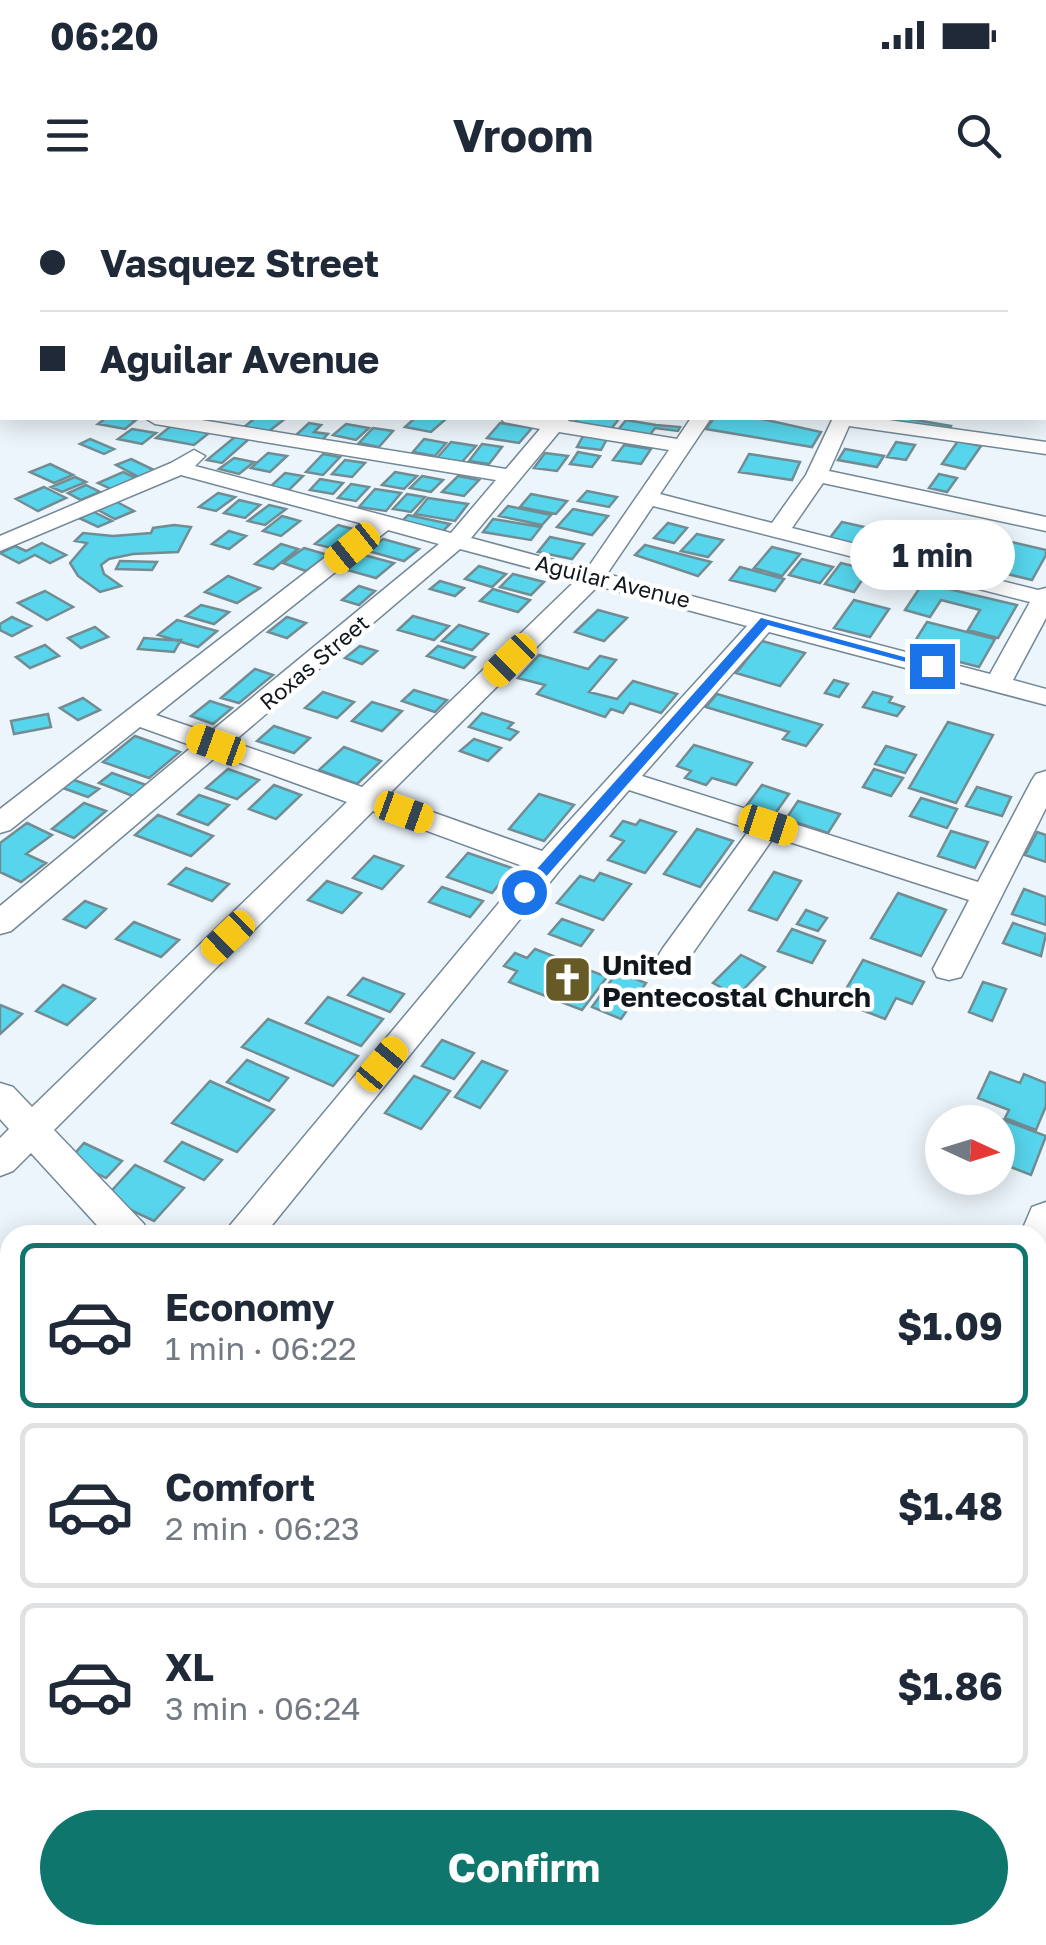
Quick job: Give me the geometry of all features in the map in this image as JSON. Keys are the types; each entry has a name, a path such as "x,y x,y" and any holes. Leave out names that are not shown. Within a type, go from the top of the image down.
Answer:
{"street":[{"path":"182,420 235,424 510,476"},
{"path":"0,1161 594,576 700,420"},
{"path":"780,528 817,475 841,420"},
{"path":"856,420 1046,448"},
{"path":"557,421 682,446"},
{"name":"Roxas Street","path":"0,923 454,542 557,421"},
{"path":"0,544 179,468 235,424"},
{"name":"Aguilar Avenue","path":"179,468 1046,697"},
{"path":"817,475 1046,524"},
{"path":"648,498 780,528 1045,598 998,684"},
{"path":"0,824 140,718 382,524"},
{"path":"249,1225 548,864 765,621"},
{"path":"140,718 548,864"},
{"path":"623,779 989,896"},
{"path":"950,969 1046,780"},
{"path":"674,956 768,825"},
{"path":"0,1096 121,1225"}],"building":[{"path":"103,420 136,420 125,429 98,424"},
{"path":"253,420 283,420 268,432 243,428"},
{"path":"413,420 445,420 431,432 405,427"},
{"path":"576,420 618,420 611,429 574,422"},
{"path":"626,420 680,427 678,431 655,428 649,436 618,430"},
{"path":"713,420 766,420 821,432 812,447 706,429"},
{"path":"868,420 916,420 951,426 948,433"},
{"path":"309,423 321,425 314,432 328,434 321,441 294,437"},
{"path":"500,423 532,428 519,443 487,438"},
{"path":"346,424 369,428 356,440 333,435"},
{"path":"171,426 209,433 194,445 156,438"},
{"path":"373,428 393,431 379,447 359,443"},
{"path":"132,429 156,433 142,444 118,439"},
{"path":"236,436 250,438 222,463 207,460"},
{"path":"583,436 607,439 601,450 577,447"},
{"path":"90,439 114,449 104,454 80,444"},
{"path":"424,439 446,443 435,456 413,452"},
{"path":"958,441 981,446 965,469 942,464"},
{"path":"451,442 476,446 462,462 437,458"},
{"path":"896,442 915,445 906,460 887,457"},
{"path":"482,444 502,447 489,464 469,461"},
{"path":"624,445 651,449 641,464 613,460"},
{"path":"845,449 884,456 877,467 838,460"},
{"path":"578,452 600,456 592,467 570,464"},
{"path":"268,453 287,456 270,472 251,468"},
{"path":"545,453 568,456 557,471 534,468"},
{"path":"323,454 340,457 323,475 306,472"},
{"path":"749,454 800,462 792,480 739,472"},
{"path":"234,458 254,462 239,474 219,469"},
{"path":"131,459 156,471 141,478 116,465"},
{"path":"345,460 365,463 352,477 332,474"},
{"path":"50,464 73,475 54,483 30,472"},
{"path":"123,472 138,479 113,490 98,483"},
{"path":"395,472 417,476 404,489 382,485"},
{"path":"285,473 303,476 289,490 270,487"},
{"path":"939,474 957,478 947,492 929,488"},
{"path":"422,476 443,480 431,492 410,488"},
{"path":"458,476 479,480 464,496 442,492"},
{"path":"75,477 86,482 62,492 51,487"},
{"path":"320,479 343,483 333,494 310,490"},
{"path":"351,484 369,487 356,501 338,498"},
{"path":"86,485 100,492 81,500 68,493"},
{"path":"44,487 66,498 38,511 16,499"},
{"path":"375,489 401,493 386,511 359,507"},
{"path":"587,491 617,497 609,507 578,501"},
{"path":"218,493 235,497 216,511 199,507"},
{"path":"407,494 425,497 411,512 393,509"},
{"path":"531,494 567,501 556,514 520,507"},
{"path":"428,498 468,504 455,521 415,514"},
{"path":"239,500 260,505 245,518 224,513"},
{"path":"117,502 134,511 115,519 98,510"},
{"path":"269,505 286,509 265,525 248,521"},
{"path":"508,506 551,515 542,525 499,516"},
{"path":"573,509 608,516 592,535 557,527"},
{"path":"94,512 112,521 98,527 79,518"},
{"path":"408,515 450,524 442,532 399,524"},
{"path":"282,516 300,521 281,536 263,531"},
{"path":"493,519 541,527 531,540 483,532"},
{"path":"842,522 878,530 867,548 829,539"},
{"path":"668,523 687,528 674,543 654,538"},
{"path":"338,525 357,530 335,549 315,544"},
{"path":"944,526 1046,550 1046,555 1032,580 925,554"},
{"path":"191,527 178,552 133,554 109,559 101,565 104,574 121,586 100,592 78,576 70,563 87,543 75,541 83,533 151,533 153,528"},
{"path":"229,531 246,536 229,549 212,544"},
{"path":"697,534 723,540 708,557 681,551"},
{"path":"550,537 584,544 572,559 538,552"},
{"path":"383,539 419,549 404,561 368,551"},
{"path":"42,543 66,555 50,563 35,555 19,563 0,553 15,546 26,551"},
{"path":"281,544 298,549 273,569 255,564"},
{"path":"645,545 711,562 698,576 635,555"},
{"path":"772,547 800,554 782,576 754,568"},
{"path":"304,548 328,555 306,571 283,563"},
{"path":"364,555 394,563 376,578 347,570"},
{"path":"802,559 833,567 820,583 789,575"},
{"path":"120,561 157,562 152,570 116,569"},
{"path":"841,563 869,570 854,592 825,584"},
{"path":"479,566 506,574 492,587 465,579"},
{"path":"740,567 784,579 775,591 730,580"},
{"path":"513,574 544,582 531,595 500,587"},
{"path":"228,576 260,588 237,603 205,592"},
{"path":"440,581 464,588 455,596 430,589"},
{"path":"923,583 1017,605 998,638 968,630 980,610 941,600 930,617 905,610"},
{"path":"359,586 375,591 359,605 342,600"},
{"path":"493,589 530,600 518,612 480,601"},
{"path":"45,591 73,607 47,620 18,603"},
{"path":"854,600 889,609 870,637 834,628"},
{"path":"201,605 229,612 214,624 186,616"},
{"path":"598,610 627,618 604,641 575,632"},
{"path":"413,616 449,626 434,640 398,630"},
{"path":"12,617 31,626 12,636 0,630 0,624"},
{"path":"287,617 306,623 287,638 268,632"},
{"path":"177,620 217,631 198,647 158,635"},
{"path":"927,622 995,639 979,667 910,649"},
{"path":"459,625 488,634 472,650 442,641"},
{"path":"95,627 108,637 81,648 68,638"},
{"path":"144,638 181,640 174,652 138,649"},
{"path":"762,641 805,653 780,686 736,673"},
{"path":"45,645 59,656 30,668 16,657"},
{"path":"360,646 377,651 362,664 345,658"},
{"path":"438,646 475,657 464,668 427,656"},
{"path":"539,655 588,669 600,656 616,660 589,692 617,699 633,681 677,694 661,713 630,703 623,713 611,709 605,717 537,694 545,685 518,678"},
{"path":"255,669 273,675 239,703 221,698"},
{"path":"834,680 848,684 839,697 825,693"},
{"path":"414,690 447,700 435,712 402,701"},
{"path":"323,692 354,702 337,718 305,708"},
{"path":"873,692 892,697 889,702 904,707 897,716 863,707"},
{"path":"717,694 822,725 806,746 783,739 789,732 706,707"},
{"path":"83,698 100,710 78,720 60,708"},
{"path":"210,701 232,708 213,724 191,716"},
{"path":"372,702 402,711 382,731 352,721"},
{"path":"482,713 513,723 508,728 518,732 510,740 469,727"},
{"path":"48,714 51,727 14,734 11,721"},
{"path":"948,722 993,735 956,803 909,788"},
{"path":"274,726 310,738 294,753 257,741"},
{"path":"135,736 180,752 149,778 103,762"},
{"path":"474,739 501,748 488,761 460,751"},
{"path":"694,745 752,763 736,785 712,778 706,785 685,778 691,771 677,766"},
{"path":"886,746 916,755 905,773 875,764"},
{"path":"344,747 381,761 357,784 319,770"},
{"path":"228,769 259,780 237,799 206,788"},
{"path":"874,769 903,778 891,796 863,787"},
{"path":"112,773 146,785 133,796 99,783"},
{"path":"74,780 99,789 88,797 63,788"},
{"path":"274,785 301,795 276,819 249,809"},
{"path":"762,785 789,794 772,818 744,809"},
{"path":"977,787 1011,797 1002,816 966,806"},
{"path":"539,794 574,805 544,841 509,829"},
{"path":"199,795 229,805 208,825 178,814"},
{"path":"921,798 957,809 947,828 910,816"},
{"path":"798,801 840,814 828,833 786,819"},
{"path":"84,803 106,811 74,838 52,829"},
{"path":"158,815 213,836 191,856 135,835"},
{"path":"640,820 676,832 645,873 608,860 624,841 611,836 623,821 636,825"},
{"path":"27,823 52,835 26,854 46,863 21,882 0,872 0,843"},
{"path":"697,829 733,841 700,887 664,874"},
{"path":"951,831 988,842 975,868 938,856"},
{"path":"1037,832 1046,835 1046,862 1025,855"},
{"path":"468,853 512,868 492,893 447,877"},
{"path":"374,856 403,866 382,889 353,878"},
{"path":"186,868 229,884 212,901 169,884"},
{"path":"774,872 801,881 777,920 749,910"},
{"path":"600,873 631,884 603,920 557,903 580,876 594,881"},
{"path":"327,881 361,893 342,913 308,900"},
{"path":"442,887 483,901 470,917 429,902"},
{"path":"1024,889 1046,897 1046,925 1012,914"},
{"path":"898,893 946,910 921,956 871,938"},
{"path":"85,901 106,909 86,928 64,919"},
{"path":"806,910 827,918 818,931 797,924"},
{"path":"562,919 593,930 581,946 549,934"},
{"path":"134,922 179,940 161,957 116,939"},
{"path":"1013,923 1046,934 1041,956 1003,943"},
{"path":"792,929 825,941 812,963 778,951"},
{"path":"535,949 607,977 582,1010 509,982 517,971 504,966 515,953 527,958"},
{"path":"741,955 765,967 737,996 713,983"},
{"path":"863,960 924,982 912,1004 896,998 885,1019 839,1001"},
{"path":"617,972 646,983 621,1019 592,1007"},
{"path":"363,978 404,994 390,1012 348,995"},
{"path":"983,982 1006,989 992,1021 969,1012"},
{"path":"63,985 95,999 67,1025 36,1011"},
{"path":"328,997 383,1019 361,1046 306,1023"},
{"path":"0,1005 22,1014 0,1034"},
{"path":"268,1019 358,1056 333,1086 242,1047"},
{"path":"442,1040 474,1053 454,1079 422,1066"},
{"path":"247,1060 288,1078 269,1101 227,1082"},
{"path":"482,1061 507,1071 480,1108 455,1097"},
{"path":"990,1072 1020,1083 1024,1074 1046,1083 1046,1106 1036,1130 1015,1122 1015,1105 996,1105 978,1098"},
{"path":"414,1076 450,1091 421,1129 385,1113"},
{"path":"210,1081 274,1110 237,1152 172,1123"},
{"path":"1015,1124 1046,1136 1031,1175 1015,1169"},
{"path":"182,1142 222,1160 204,1180 165,1161"},
{"path":"84,1143 122,1161 106,1178 69,1160"},
{"path":"135,1165 184,1188 154,1221 105,1198"}],"place":[{"name":"United Pentecostal Church","path":"567,980"}],"route":[{"path":"524,892 765,621 932,666"}]}
